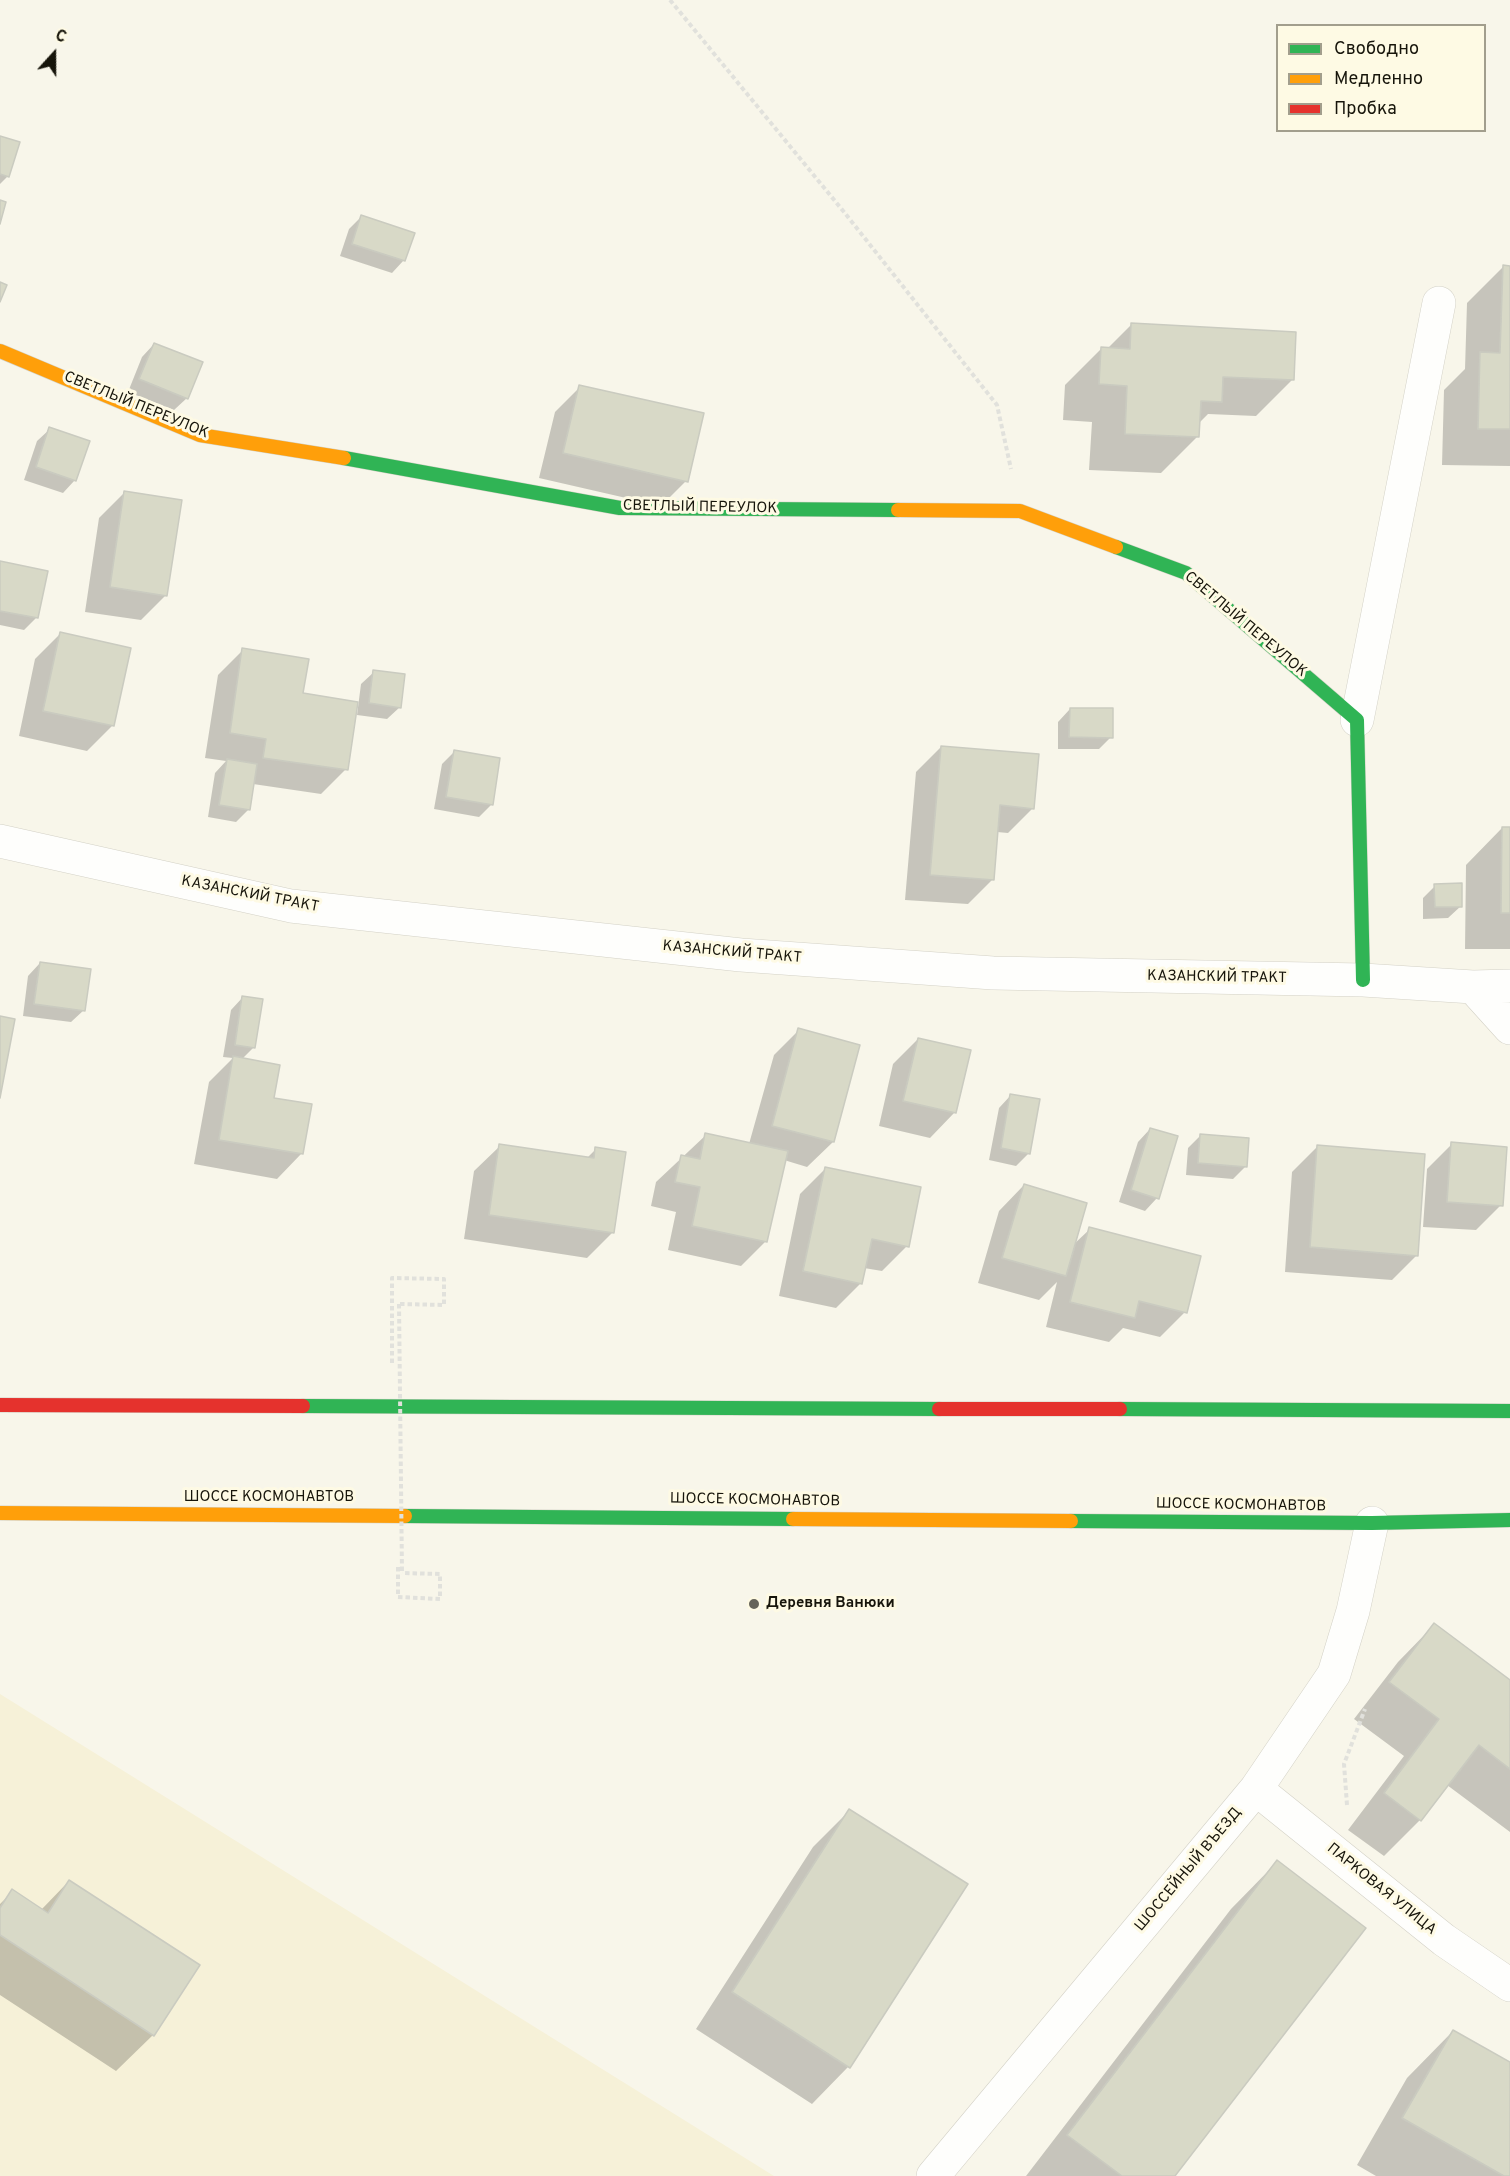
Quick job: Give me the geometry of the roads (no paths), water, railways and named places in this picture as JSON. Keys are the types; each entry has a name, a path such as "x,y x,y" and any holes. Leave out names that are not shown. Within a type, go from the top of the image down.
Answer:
{"main road":[{"name":"СВЕТЛЫЙ ПЕРЕУЛОК","path":"0,351 200,435 344,458 620,508 1020,511 1186,573 1357,720"},
{"path":"1357,720 1363,980"},
{"path":"0,1405 1510,1411"},
{"name":"ШОССЕ КОСМОНАВТОВ","path":"0,1513 1372,1523 1510,1520"}],"street":[{"path":"1357,720 1438,303"},
{"name":"КАЗАНСКИЙ ТРАКТ","path":"0,841 291,906 729,954 993,973 1363,980 1473,987 1510,986"},
{"path":"1473,987 1510,1028"},
{"name":"ШОССЕЙНЫЙ ВЪЕЗД","path":"933,2176 1256,1790 1334,1674 1353,1611 1372,1523"},
{"name":"ПАРКОВАЯ УЛИЦА","path":"1256,1790 1444,1940 1510,1985"}],"place":[{"name":"Деревня Ванюки","path":"754,1604"}]}
